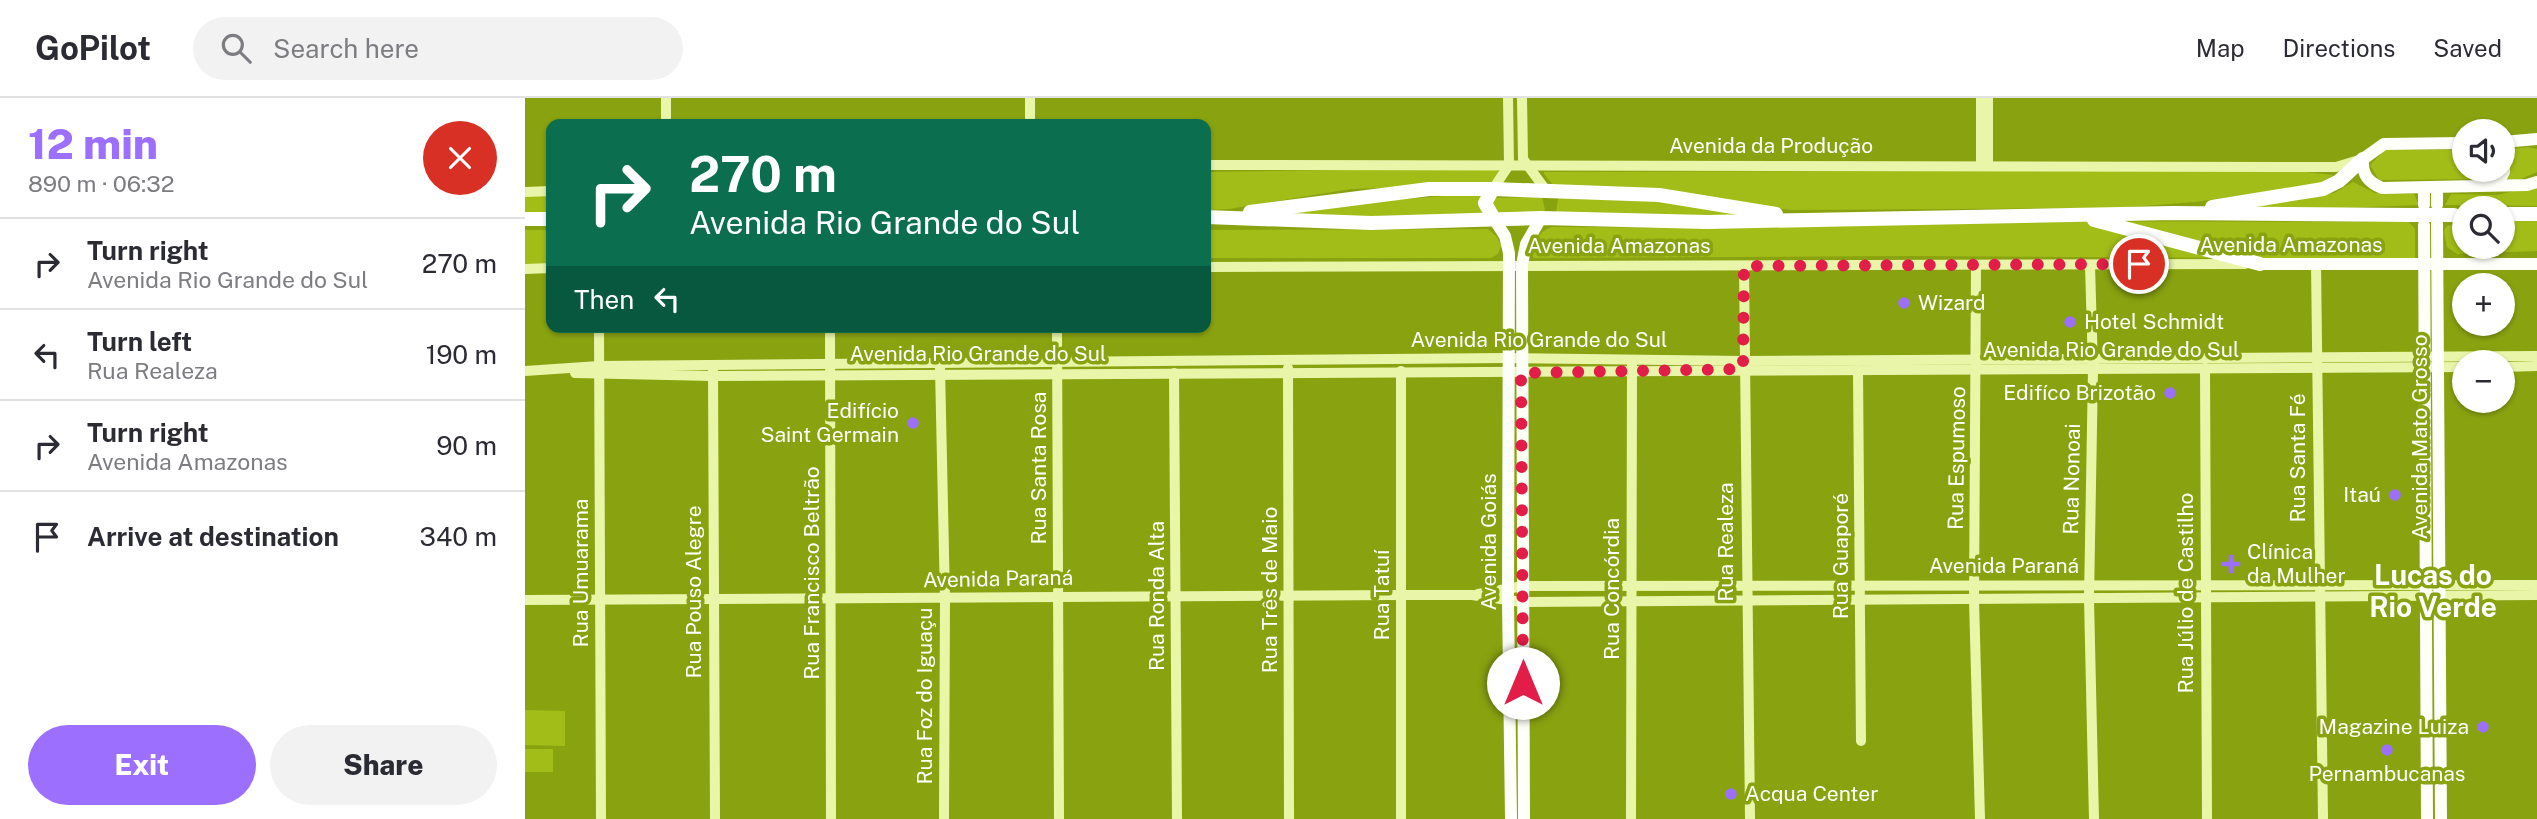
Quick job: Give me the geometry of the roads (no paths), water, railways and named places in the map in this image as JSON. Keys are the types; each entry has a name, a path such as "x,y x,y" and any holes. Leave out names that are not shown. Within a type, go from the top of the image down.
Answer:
{"highway":[{"path":"2172,213 2323,189 2342,170 2363,159"},
{"path":"1493,189 1485,203 1494,219"},
{"path":"1541,218 1549,206 1545,189"},
{"path":"1211,217 1291,209 1381,194 1545,189 1659,195 1812,220"},
{"path":"1211,217 1371,223 1541,218 1812,220 2172,213 2452,215"},
{"path":"2515,215 2537,214"},
{"path":"2079,216 2260,264"},
{"path":"525,219 546,219"}],"main road":[{"path":"2515,142 2534,142"},
{"path":"2452,143 2384,144 2363,159 2363,170 2369,181 2382,188 2497,185 2537,181"},
{"path":"2430,188 2430,205"},
{"path":"1516,265 1541,218"},
{"path":"1494,219 1505,236 1516,265"},
{"name":"Avenida Mato Grosso","path":"2431,224 2433,583 2441,819"},
{"name":"Avenida Amazonas","path":"2260,264 2537,264"},
{"name":"Avenida Goiás","path":"1511,819 1507,358 1516,265"},
{"name":"Avenida Goiás","path":"1516,265 1521,359 1524,819"},
{"name":"Avenida Mato Grosso","path":"2427,819 2434,598"}],"street":[{"path":"666,98 666,119"},
{"path":"1030,98 1030,119"},
{"path":"1493,189 1509,165 1508,98"},
{"path":"1522,98 1525,165 1545,189"},
{"path":"1981,98 1985,166"},
{"path":"1985,166 1989,98"},
{"name":"Avenida da Produção","path":"1211,165 1985,166 2342,170"},
{"path":"2342,170 2369,181"},
{"path":"525,192 546,191"},
{"name":"Avenida Amazonas","path":"1211,267 2260,264"},
{"name":"Rua Santa Fé","path":"2316,264 2318,599 2323,819"},
{"name":"Rua Espumoso","path":"1976,265 1974,600 1980,819"},
{"name":"Rua Nonoai","path":"2090,265 2092,364 2089,599 2094,819"},
{"name":"Rua Realeza","path":"1744,266 1749,819"},
{"path":"525,269 546,268"},
{"name":"Rua Umuarama","path":"599,333 601,819"},
{"name":"Rua Francisco Beltrão","path":"830,333 831,819"},
{"name":"Rua Santa Rosa","path":"1057,333 1059,819"},
{"name":"Avenida Rio Grande do Sul","path":"525,371 1057,368 1289,360 1507,358 1632,365 2433,363 2537,356"},
{"name":"Rua Três de Maio","path":"1289,360 1289,819"},
{"name":"Avenida Rio Grande do Sul","path":"2092,364 2205,368 2318,363"},
{"name":"Avenida Rio Grande do Sul","path":"2433,363 2452,365"},
{"name":"Avenida Rio Grande do Sul","path":"1057,368 1174,373 1521,373 1632,365"},
{"name":"Rua Concórdia","path":"1631,819 1632,365"},
{"name":"Avenida Rio Grande do Sul","path":"1744,365 1858,370 1977,365"},
{"path":"2515,367 2537,366"},
{"name":"Rua Foz do Iguaçu","path":"940,368 945,599 944,819"},
{"name":"Rua Júlio de Castilho","path":"2205,368 2207,819"},
{"name":"Rua Pouso Alegre","path":"713,370 715,819"},
{"name":"Rua Guaporé","path":"1858,370 1861,741"},
{"name":"Rua Tatuí","path":"1401,371 1401,819"},
{"name":"Rua Ronda Alta","path":"1174,373 1177,819"},
{"name":"Avenida Paraná","path":"1472,596 1523,586 2433,583 2537,585"},
{"name":"Avenida Paraná","path":"525,600 1401,595 1472,596 1508,601 1861,601 2537,595"}],"place":[{"name":"Wizard","path":"1904,303"},
{"name":"Hotel Schmidt","path":"2070,322"},
{"name":"Edifíco Brizotão","path":"2170,393"},
{"name":"Edifício Saint Germain","path":"913,423"},
{"name":"Itaú","path":"2395,495"},
{"name":"Clínica da Mulher","path":"2231,564"},
{"name":"Magazine Luiza","path":"2483,727"},
{"name":"Pernambucanas","path":"2387,750"},
{"name":"Acqua Center","path":"1731,794"}],"district":[{"name":"Lucas do Rio Verde","path":"2433,591"}]}
